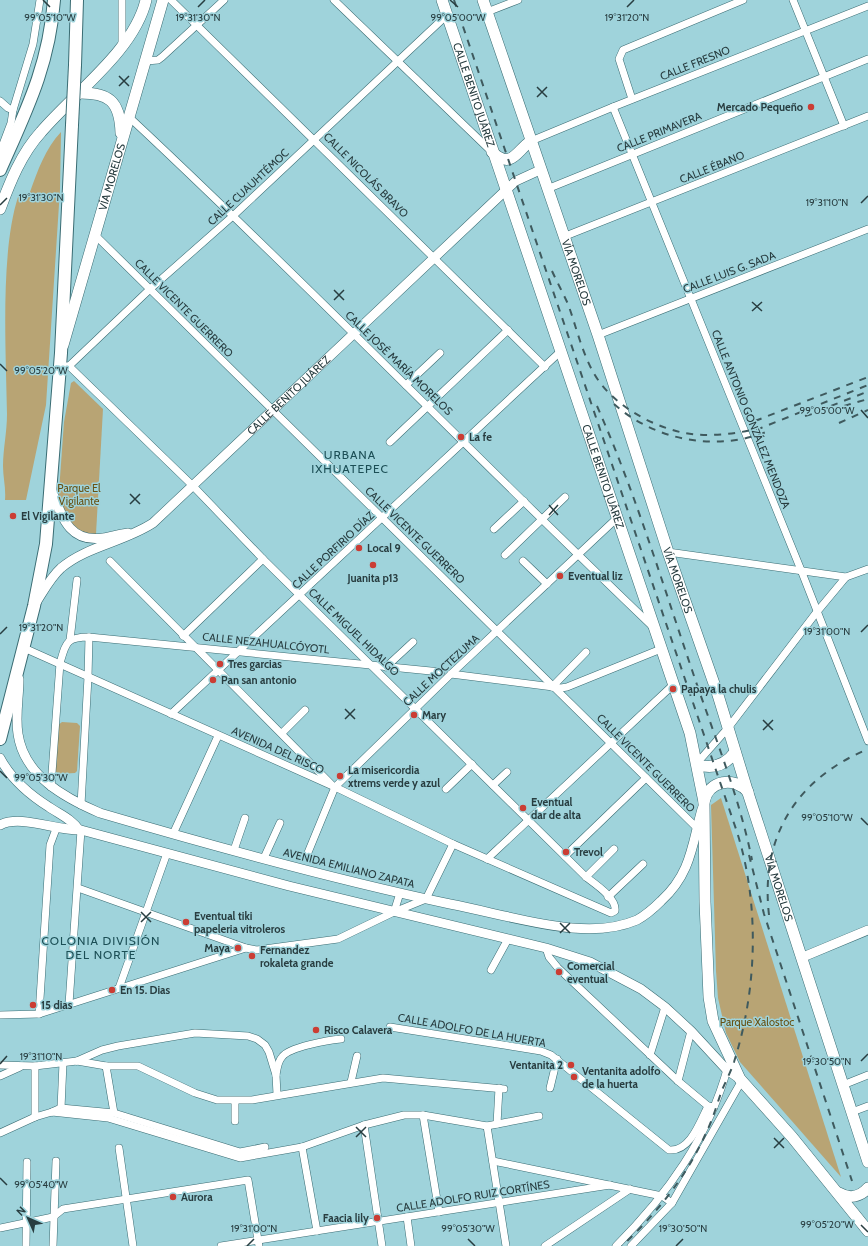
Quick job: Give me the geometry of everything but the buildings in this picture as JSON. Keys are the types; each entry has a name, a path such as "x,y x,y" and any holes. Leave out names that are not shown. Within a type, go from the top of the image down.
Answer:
{"highway":[{"path":"0,170 36,88 45,62 54,0"},
{"path":"0,739 19,670 34,606 46,544 52,491 64,366 61,353 77,0"}],"main road":[{"path":"0,209 16,169 39,133 109,62 138,22 146,0"},
{"name":"VÍA MORELOS","path":"61,353 163,0"},
{"name":"CALLE BENITO JUÁREZ","path":"442,0 492,152 561,351 616,519 674,684 690,733 697,764"},
{"name":"VÍA MORELOS","path":"483,0 598,336 668,552 718,695 748,793 803,957 868,1162"},
{"path":"77,93 94,92 103,95 117,107 121,120 122,146"},
{"path":"492,152 502,158 510,159 518,155 531,141"},
{"name":"CALLE BENITO JUÁREZ","path":"34,606 53,577 69,562 139,531 153,523 506,190 516,181 540,170"},
{"name":"CALLE BENITO JUÁREZ","path":"52,491 64,522 76,533 88,538 102,538 139,531"},
{"name":"AVENIDA EMILIANO ZAPATA","path":"19,670 17,720 22,749 29,763 52,787 81,805 100,813 264,858 301,870 426,899 554,925 600,929 619,926 637,919 651,911 678,884 690,859 700,829"},
{"path":"704,802 697,764 708,767 718,766 728,760 735,752"},
{"path":"0,758 17,781 37,799 70,821 80,830"},
{"path":"740,1080 713,1020 709,997 700,829 704,802 709,790 724,782 738,784 748,793"},
{"path":"0,825 9,822 22,821 56,829 72,831 80,830 394,912 546,948 590,962 641,989 665,1007 691,1031 727,1070 740,1080 792,1137 866,1227"},
{"path":"803,957 868,930"},
{"path":"835,1190 842,1195 850,1197 862,1194 868,1188"},
{"path":"866,1227 868,1213"}],"street":[{"path":"0,152 11,123 13,110 32,44 40,0"},
{"path":"122,0 122,45"},
{"name":"CALLE NICOLÁS BRAVO","path":"172,0 545,367"},
{"path":"146,61 158,60 162,58 224,0"},
{"path":"334,0 492,152"},
{"path":"487,12 518,0"},
{"path":"632,99 619,59 620,53 626,48 743,0"},
{"path":"793,0 844,126"},
{"name":"CALLE FRESNO","path":"531,141 632,99 868,6"},
{"name":"CALLE CUAUHTÉMOC","path":"64,366 234,215 447,15"},
{"name":"CALLE PRIMAVERA","path":"547,189 868,59"},
{"path":"0,101 8,108 13,110"},
{"name":"CALLE ANTONIO GONZÁLEZ MENDOZA","path":"613,107 653,202 690,299 801,570 816,613 868,741"},
{"name":"CALLE ÉBANO","path":"563,237 868,116"},
{"name":"CALLE JOSÉ MARÍA MORELOS","path":"129,117 234,215 577,555 653,626"},
{"name":"CALLE LUIS G. SADA","path":"598,336 868,229"},
{"name":"CALLE VICENTE GUERRERO","path":"95,236 498,631 552,687 700,829"},
{"path":"390,442 508,330"},
{"name":"CALLE PORFIRIO DÍAZ","path":"171,714 301,596 382,518 561,351"},
{"path":"406,385 440,353"},
{"name":"CALLE MIGUEL HIDALGO","path":"64,366 193,486 263,559 608,897"},
{"path":"505,555 565,497"},
{"path":"494,529 524,501"},
{"name":"CALLE MOCTEZUMA","path":"307,855 335,788 451,674 616,519"},
{"path":"668,552 846,577 868,569"},
{"path":"183,636 263,559"},
{"path":"110,561 335,788"},
{"path":"523,561 547,584"},
{"path":"697,764 728,728 816,613 846,577"},
{"path":"52,787 60,663 66,644 70,640 77,580"},
{"name":"CALLE NEZAHUALCÓYOTL","path":"70,640 76,637 89,637 193,646 441,672"},
{"path":"81,805 89,637"},
{"path":"386,667 413,642"},
{"name":"AVENIDA DEL RISCO","path":"24,648 335,788 453,844 611,914 616,909 608,897"},
{"path":"451,674 552,687 567,687 661,650"},
{"path":"552,687 586,652"},
{"path":"487,859 674,684"},
{"path":"282,733 305,710"},
{"path":"173,834 218,736"},
{"path":"446,789 472,764"},
{"path":"493,785 507,772"},
{"path":"565,856 646,778"},
{"path":"234,850 245,818"},
{"path":"264,858 280,824"},
{"path":"39,1014 50,845 56,829"},
{"path":"69,1004 78,888 80,830"},
{"path":"78,888 246,948 257,950 338,939 394,912 426,899 453,844"},
{"path":"586,877 614,849"},
{"path":"119,988 167,853"},
{"path":"608,897 643,864"},
{"path":"394,912 400,893"},
{"path":"491,970 508,939"},
{"path":"0,1015 39,1014 246,948"},
{"path":"546,948 549,957 558,968 678,1081 711,1107"},
{"path":"650,1055 665,1007"},
{"name":"CALLE ADOLFO DE LA HUERTA","path":"390,1027 541,1051 557,1059 669,1150 679,1149 688,1142 711,1107"},
{"path":"678,1081 691,1031"},
{"path":"0,1065 35,1066 63,1063 77,1061 102,1050 118,1046 195,1033 232,1034 257,1039 264,1045 269,1052 276,1075 277,1094"},
{"path":"63,1063 100,1048 150,1038"},
{"path":"276,1075 280,1060 286,1053 332,1039 341,1038"},
{"path":"352,1082 357,1056"},
{"path":"616,1246 662,1196 686,1161 727,1070 730,1058"},
{"path":"550,1088 557,1059"},
{"path":"77,1061 106,1066 138,1066 206,1097 217,1100 252,1100 277,1094 332,1087 352,1082 383,1078 501,1088 498,1124"},
{"path":"61,1108 63,1063"},
{"path":"0,1076 22,1066"},
{"path":"35,1066 36,1117"},
{"path":"106,1066 114,1113"},
{"path":"843,1085 868,1075"},
{"path":"631,1246 672,1203 740,1080"},
{"path":"235,1100 235,1121"},
{"path":"852,1112 868,1106"},
{"path":"0,1133 61,1108 114,1113 240,1152 265,1147"},
{"path":"52,1112 115,1119 240,1158 302,1147 364,1125 404,1115 423,1115 487,1126 540,1116"},
{"path":"423,1115 439,1212"},
{"path":"364,1125 382,1246"},
{"path":"487,1126 506,1246"},
{"path":"302,1147 317,1231"},
{"path":"119,1148 133,1246"},
{"path":"53,1246 56,1161"},
{"path":"493,1161 662,1196 672,1203"},
{"path":"26,1246 25,1224 27,1162"},
{"path":"0,1228 53,1217 62,1209 248,1180 258,1243"},
{"name":"CALLE ADOLFO RUIZ CORTÍNES","path":"221,1246 258,1243 317,1231 610,1185"},
{"path":"545,1246 630,1189"},
{"path":"407,1217 411,1246"}],"green space":[{"path":"61,132 60,189 46,405 26,500 5,500 3,466 7,414 5,303 6,274 12,220 18,197 30,192 46,153"},
{"name":"Parque El Vigilante","path":"74,381 103,409 96,534 89,536 73,530 58,505 64,422 71,383"},
{"path":"62,722 77,723 80,726 77,771 75,773 57,774 55,771 58,725"},
{"name":"Parque Xalostoc","path":"721,798 841,1177 740,1062 726,1033 718,998 716,971 711,805"}],"railway":[{"path":"454,0 737,832 749,889 753,947 751,977 742,1034 733,1065 722,1090 713,1117 690,1164 659,1208 622,1246"},
{"path":"552,271 568,304 588,362 599,381 608,392 629,410 667,428 680,432 700,435 731,433 761,428 868,385"},
{"path":"755,421 868,377"},
{"path":"818,411 864,393"},
{"path":"844,406 868,399"},
{"path":"614,404 647,426 666,434 686,439 726,441 746,438 766,432"},
{"path":"597,406 624,471 648,537 733,788 747,836 752,860"},
{"path":"839,423 868,410"},
{"path":"805,416 823,411"},
{"path":"769,915 768,887 771,860 777,836 788,814 803,794 821,777 843,762 868,749"},
{"path":"749,855 764,914 852,1181"}],"place":[{"name":"Mercado Pequeño","path":"811,107"},
{"name":"La fe","path":"461,437"},
{"name":"El Vigilante","path":"13,516"},
{"name":"Local 9","path":"359,548"},
{"name":"Juanita p13","path":"373,565"},
{"name":"Eventual liz","path":"560,576"},
{"name":"Tres garcias","path":"220,664"},
{"name":"Pan san antonio","path":"213,680"},
{"name":"Papaya la chulis","path":"673,689"},
{"name":"Mary","path":"414,715"},
{"name":"La misericordia xtrems verde y azul","path":"340,776"},
{"name":"Eventual dar de alta","path":"523,808"},
{"name":"Trevol","path":"566,852"},
{"name":"Eventual tiki papeleria vitroleros","path":"186,922"},
{"name":"Maya","path":"238,948"},
{"name":"Fernandez rokaleta grande","path":"252,956"},
{"name":"Comercial eventual","path":"559,972"},
{"name":"En 15. Dias","path":"112,990"},
{"name":"15 dias","path":"33,1005"},
{"name":"Risco Calavera","path":"316,1030"},
{"name":"Ventanita 2","path":"571,1065"},
{"name":"Ventanita adolfo de la huerta","path":"574,1077"},
{"name":"Aurora","path":"173,1197"},
{"name":"Faacia lily","path":"377,1218"}],"district":[{"name":"URBANA IXHUATEPEC","path":"350,462"},
{"name":"COLONIA DIVISIÓN DEL NORTE","path":"101,948"}]}
